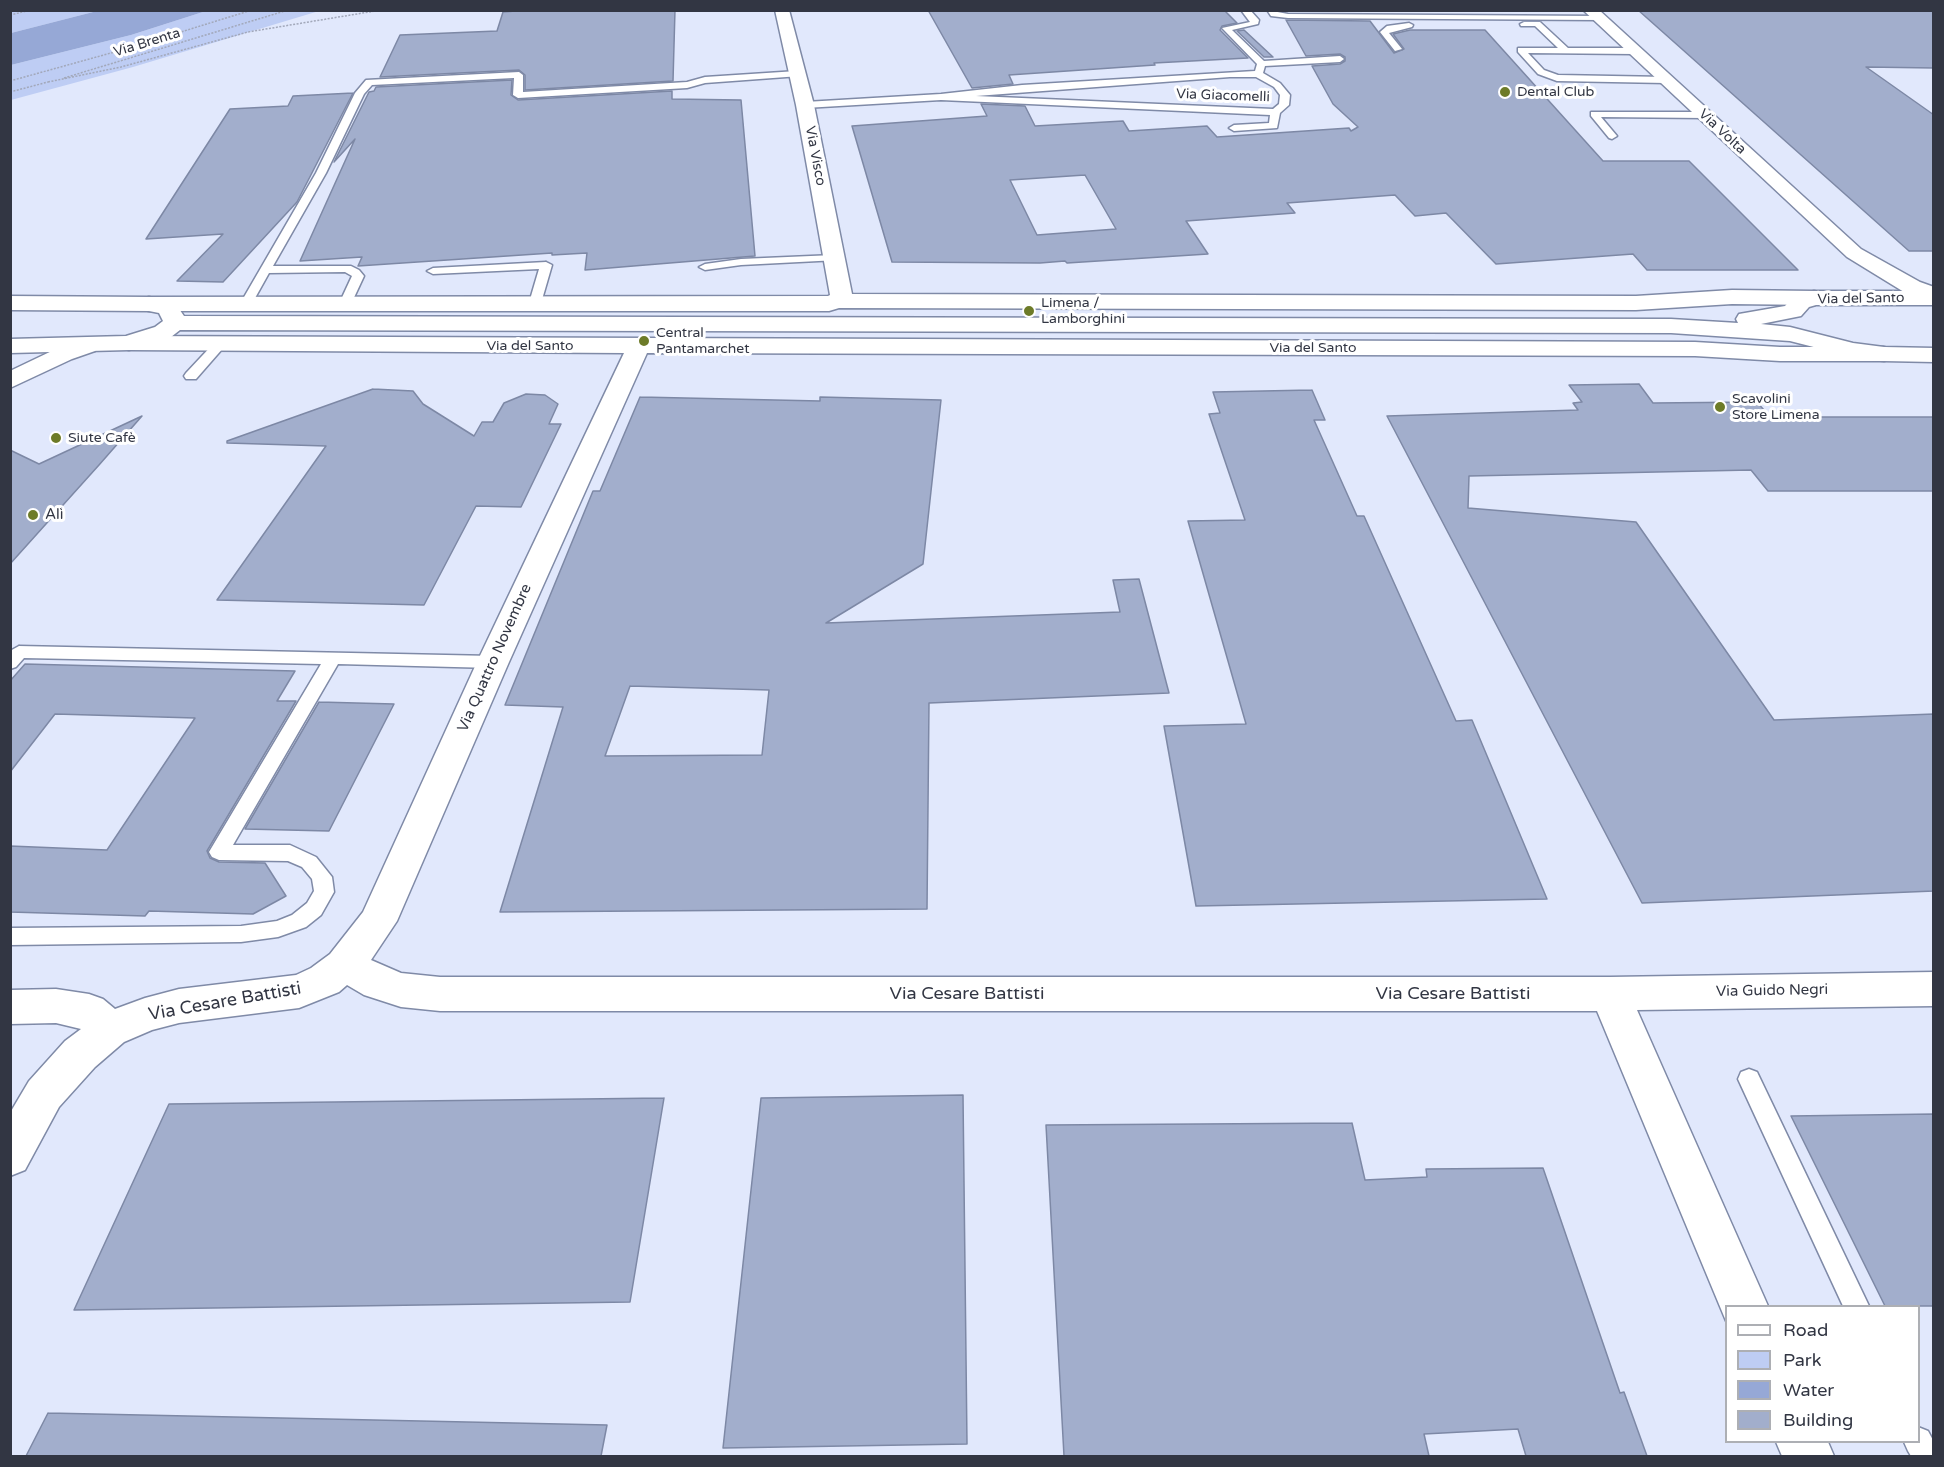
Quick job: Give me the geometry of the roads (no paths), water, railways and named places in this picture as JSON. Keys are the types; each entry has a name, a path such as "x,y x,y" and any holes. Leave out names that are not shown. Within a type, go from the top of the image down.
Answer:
{"street":[{"name":"Via Visco","path":"782,10 805,105 834,258 841,296 836,301"},
{"name":"Via Volta","path":"1595,14 1854,253"},
{"path":"1854,253 1912,287 1934,296"},
{"path":"1854,253 1866,276 1866,289 1858,298"},
{"name":"Via del Santo","path":"1671,326 1775,316 1793,311 1801,302 1814,298 1934,296"},
{"path":"149,303 167,308 175,323 535,303 829,304 836,301 1636,303 1732,297 1814,298"},
{"path":"10,303 246,304 347,314 930,337 1671,326 1760,331 1821,341"},
{"path":"1793,311 1792,319 1807,334 1838,348 1928,357"},
{"path":"334,345 347,314"},
{"name":"Via del Santo","path":"129,343 163,332 175,323"},
{"name":"Via del Santo","path":"10,346 87,346 129,343 639,346 930,337 1884,354"},
{"path":"10,381 64,354 87,346"},
{"name":"Via Quattro Novembre","path":"344,965 378,921 493,662 639,346"},
{"name":"Via Cesare Battisti","path":"110,1030 145,1015 179,1006 299,992 325,980 344,965 378,982 401,990 440,994 1610,994"},
{"name":"Via Guido Negri","path":"1610,994 1934,988"},
{"path":"1610,994 1744,1305"},
{"path":"10,1007 57,1006 89,1011 110,1030 80,1054 44,1094 10,1156"}],"lane":[{"path":"1245,10 1255,20 1254,24 1226,28 1262,64 1340,59"},
{"path":"1271,10 1274,14 1288,16 1595,14"},
{"path":"1398,49 1384,32 1390,27 1537,24 1565,50"},
{"path":"1634,51 1521,50 1541,72 1557,78 1666,80"},
{"path":"1258,74 1262,64"},
{"path":"246,304 321,173 360,93 369,82 519,75 519,95 675,86 705,80 797,74"},
{"name":"Via Giacomelli","path":"805,105 941,97 1022,88 1230,74 1258,74 1276,85 1285,95 1284,105 1275,112 941,97"},
{"path":"1234,128 1274,126 1275,112"},
{"path":"1612,135 1594,114 1704,115"},
{"path":"705,267 741,262 834,258"},
{"path":"433,270 546,265 535,303"},
{"path":"266,270 347,268 355,272 358,276 347,314"},
{"path":"191,376 220,344"},
{"path":"10,663 19,652 493,662"},
{"path":"10,937 241,934 278,929 298,921 314,909 324,892 322,877 309,861 290,853 219,852 334,657"},
{"path":"1749,1079 1856,1305"}],"water":[{"path":"97,11 206,11 131,35 11,65 11,33"}],"place":[{"name":"Dental Club","path":"1505,92"},
{"name":"Limena / Lamborghini","path":"1029,311"},
{"name":"Central Pantamarchet","path":"644,341"},
{"name":"Scavolini Store Limena","path":"1720,407"},
{"name":"Siute Cafè","path":"56,438"},
{"name":"Alì","path":"33,515"}]}
